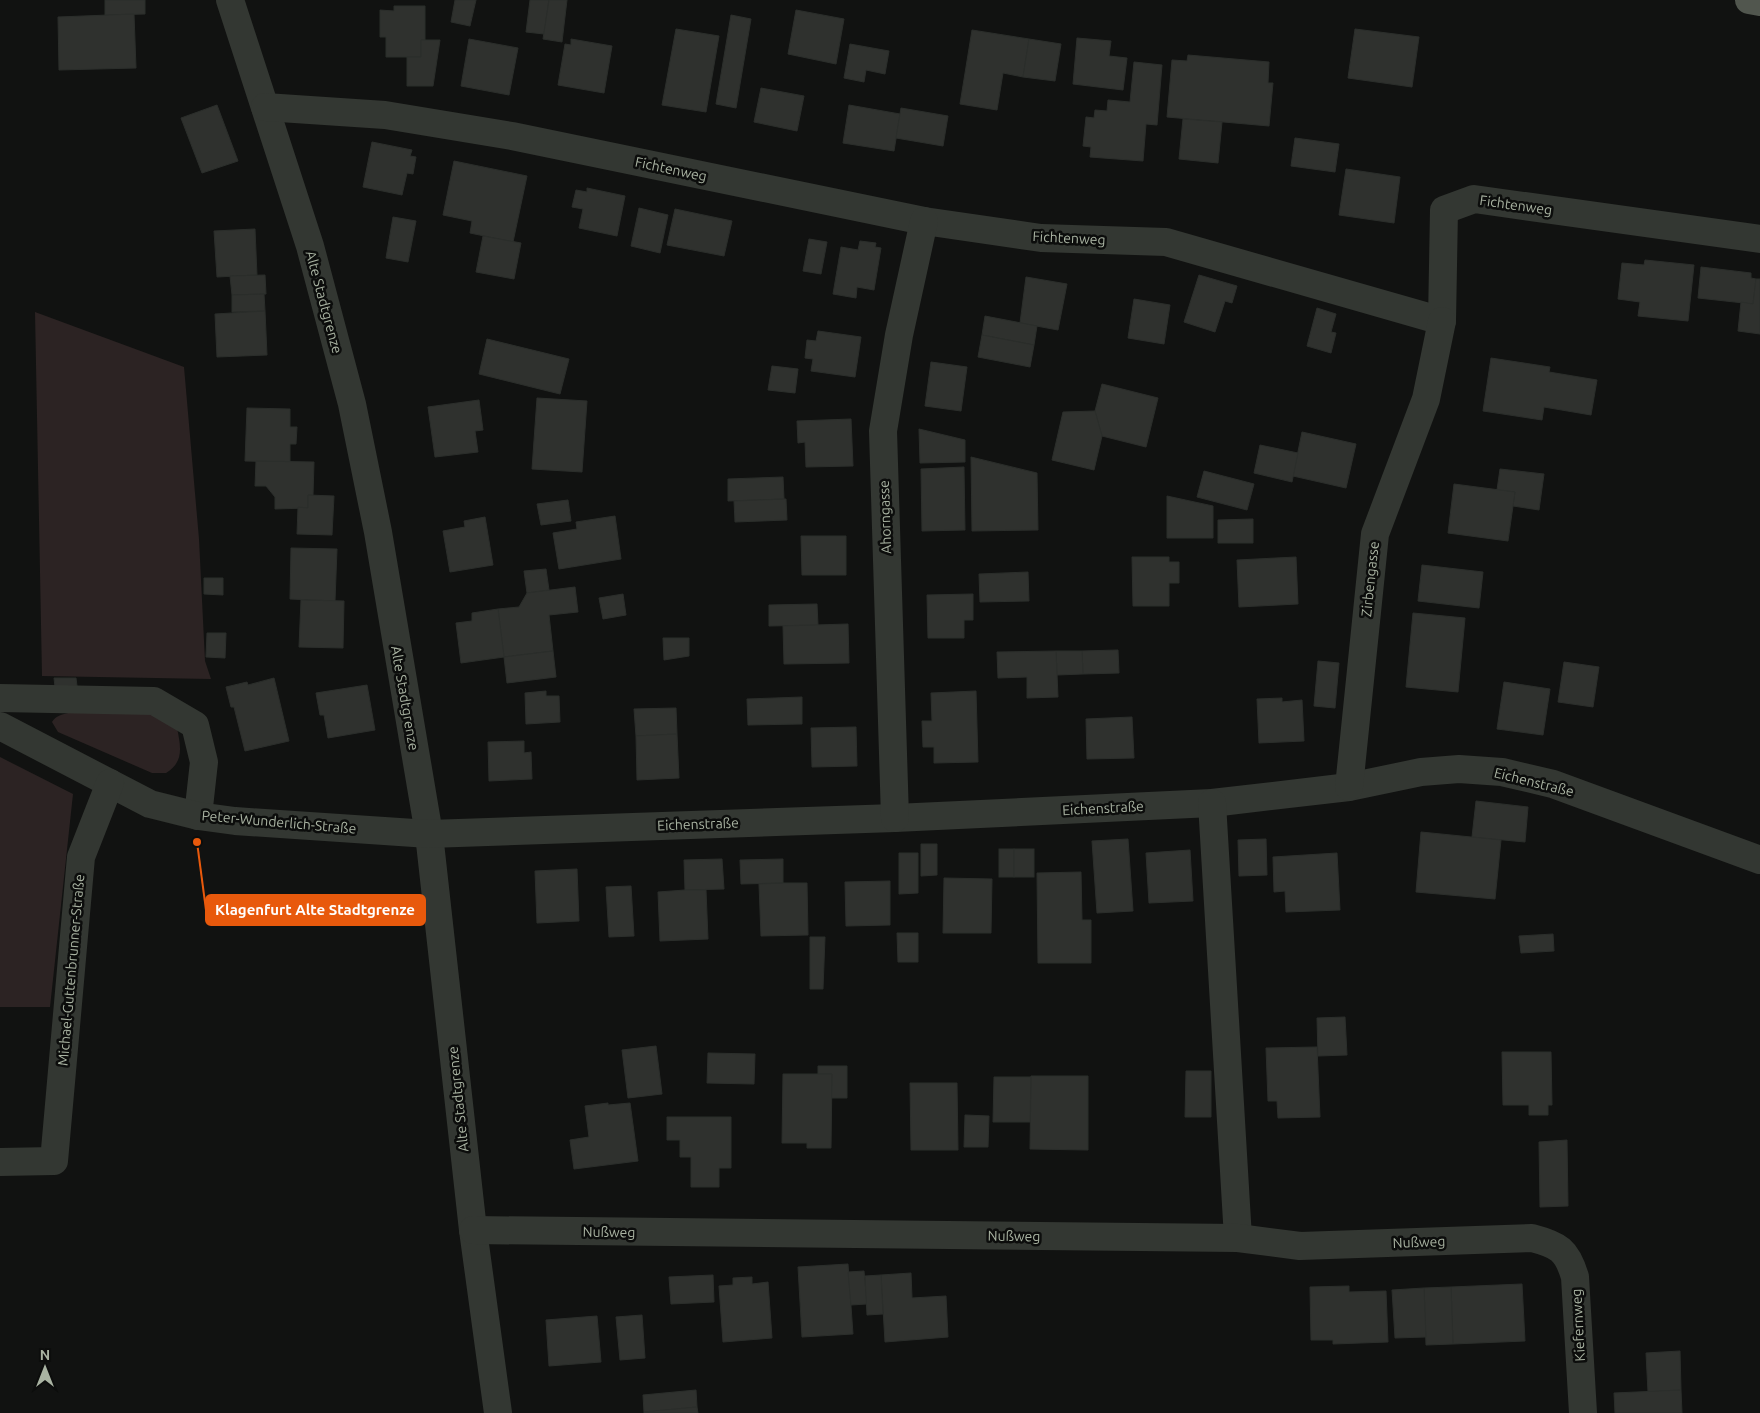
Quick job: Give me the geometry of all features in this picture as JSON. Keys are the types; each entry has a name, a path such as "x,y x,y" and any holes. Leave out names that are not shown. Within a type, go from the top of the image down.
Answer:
{"main road":[{"path":"1749,0 1760,2"}],"street":[{"name":"Alte Stadtgrenze","path":"228,6 265,107 310,246 352,404 378,532 429,834 473,1230 498,1413"},
{"name":"Fichtenweg","path":"265,107 385,115 512,136 924,221 1041,238 1166,242 1442,321 1444,210 1474,199 1760,239"},
{"name":"Ahorngasse","path":"896,818 883,431 899,335 924,221"},
{"name":"Zirbengasse","path":"1349,787 1375,534 1426,399 1442,321"},
{"path":"0,698 154,701 195,725 204,762 198,816"},
{"name":"Peter-Wunderlich-Straße","path":"0,726 150,804 198,816 235,822 429,834"},
{"name":"Eichenstraße","path":"429,834 896,818 1212,803 1349,787 1421,772 1459,769 1502,772 1553,784 1760,860"},
{"name":"Michael-Guttenbrunner-Straße","path":"0,1162 54,1161 81,856 110,783"},
{"path":"1212,803 1238,1238"},
{"name":"Nußweg","path":"473,1230 1238,1238 1300,1246 1532,1238 1554,1243"},
{"name":"Kiefernweg","path":"1554,1243 1569,1258 1575,1277 1583,1413"}],"shaded area":[{"path":"35,312 184,367 199,539 205,661 211,679 42,676"},
{"path":"98,710 156,713 177,728 180,754 176,764 166,773 152,773 58,732 52,722 55,718 66,713"},
{"path":"0,757 73,794 50,1007 0,1007"}],"building":[{"path":"105,0 145,0 145,14 105,15"},
{"path":"455,0 476,0 470,26 451,22"},
{"path":"530,0 549,0 544,34 526,32"},
{"path":"549,0 567,0 562,42 543,39"},
{"path":"394,6 425,6 425,40 421,40 421,57 386,57 386,37 380,37 380,10 394,11"},
{"path":"796,10 844,19 836,64 788,54"},
{"path":"134,14 136,68 59,70 58,17"},
{"path":"731,15 751,19 736,108 716,104"},
{"path":"676,29 719,36 706,112 662,105"},
{"path":"1355,29 1419,37 1412,87 1348,78"},
{"path":"972,30 1029,39 1023,77 1003,73 997,110 960,104"},
{"path":"1077,38 1111,41 1109,56 1127,58 1123,90 1073,84"},
{"path":"469,39 518,48 509,95 461,86"},
{"path":"571,39 612,46 604,93 558,85 565,44 571,45"},
{"path":"1029,39 1061,44 1055,81 1023,77"},
{"path":"421,40 440,40 433,86 407,86 407,57 421,57"},
{"path":"850,44 889,51 885,74 866,70 864,82 844,78"},
{"path":"1188,55 1269,62 1268,83 1273,83 1269,126 1167,117 1172,60 1187,61"},
{"path":"1134,62 1162,65 1157,125 1146,124 1143,161 1090,157 1091,147 1083,146 1086,117 1094,118 1095,110 1107,111 1108,100 1130,102"},
{"path":"761,88 804,96 797,131 754,122"},
{"path":"217,105 238,161 202,173 181,118"},
{"path":"849,105 900,114 894,151 843,143"},
{"path":"901,108 948,116 943,146 896,138"},
{"path":"1183,119 1222,122 1218,163 1179,159"},
{"path":"1295,138 1339,144 1335,172 1291,166"},
{"path":"372,142 412,150 410,156 416,157 413,174 407,173 402,195 363,187"},
{"path":"454,161 527,176 513,242 470,233 472,221 443,215"},
{"path":"1346,169 1400,177 1394,223 1339,215"},
{"path":"587,188 625,196 617,236 579,228 583,209 572,207 576,190 587,192"},
{"path":"639,208 668,215 660,253 631,246"},
{"path":"675,209 732,221 724,256 667,245"},
{"path":"393,217 416,221 408,262 386,258"},
{"path":"255,229 257,275 217,277 214,231"},
{"path":"483,236 521,243 514,279 476,272"},
{"path":"809,239 827,242 821,274 803,271"},
{"path":"860,241 876,243 875,247 881,248 874,290 857,287 856,298 833,294 841,247 858,250"},
{"path":"1645,260 1694,265 1688,321 1638,316 1640,302 1618,299 1622,263 1644,265"},
{"path":"1701,267 1751,273 1751,278 1756,279 1753,304 1698,298"},
{"path":"265,275 266,294 232,295 230,276"},
{"path":"1199,275 1237,286 1232,303 1225,301 1215,332 1184,322"},
{"path":"1026,277 1067,284 1058,330 1020,323"},
{"path":"1756,279 1760,279 1760,334 1738,331 1741,302 1753,304"},
{"path":"264,294 265,311 232,312 232,295"},
{"path":"1134,299 1170,305 1164,344 1128,338"},
{"path":"1317,308 1336,314 1331,332 1336,333 1331,353 1307,346"},
{"path":"265,311 267,355 217,357 215,314"},
{"path":"985,316 1037,326 1034,345 982,335"},
{"path":"818,331 861,337 855,377 811,371 813,359 805,358 807,340 816,341"},
{"path":"982,335 1034,345 1030,367 978,357"},
{"path":"487,339 569,359 560,394 479,374"},
{"path":"1491,358 1550,367 1549,372 1597,380 1591,415 1544,407 1542,420 1483,411"},
{"path":"931,362 967,367 961,411 925,406"},
{"path":"772,366 798,369 795,393 768,390"},
{"path":"1102,384 1158,398 1146,447 1102,436 1095,411"},
{"path":"537,398 587,401 582,472 532,469"},
{"path":"479,400 483,430 475,431 478,452 435,457 428,407"},
{"path":"247,408 290,409 290,427 297,427 296,444 290,444 290,462 245,461"},
{"path":"1095,411 1102,436 1094,470 1052,460 1063,412"},
{"path":"851,419 853,466 806,467 805,442 798,443 797,421"},
{"path":"919,429 965,440 965,462 920,463"},
{"path":"1302,432 1356,444 1346,488 1293,476"},
{"path":"1260,445 1298,453 1292,482 1254,473"},
{"path":"971,457 1037,473 1038,530 972,531"},
{"path":"256,461 314,462 313,495 308,495 308,508 275,509 275,497 266,486 255,486"},
{"path":"964,467 965,530 922,531 921,469"},
{"path":"1500,469 1544,474 1539,510 1513,506 1515,492 1497,490"},
{"path":"1204,471 1254,484 1247,510 1197,497"},
{"path":"783,477 784,499 728,501 728,479"},
{"path":"1454,484 1515,492 1508,541 1448,533"},
{"path":"308,495 334,496 332,535 297,534 298,507 308,508"},
{"path":"1167,496 1213,506 1213,538 1167,538"},
{"path":"786,499 787,520 735,522 734,501"},
{"path":"568,500 571,521 541,525 537,504"},
{"path":"615,516 621,559 559,569 553,533 577,529 576,522"},
{"path":"485,517 493,565 450,572 443,531 465,527 464,521"},
{"path":"1253,519 1253,543 1218,543 1218,520"},
{"path":"801,536 846,536 846,575 802,575"},
{"path":"291,548 337,549 335,601 290,599"},
{"path":"1132,557 1169,557 1169,562 1179,562 1179,583 1169,583 1169,606 1133,606"},
{"path":"1296,557 1298,604 1239,607 1237,560"},
{"path":"1422,565 1483,572 1479,608 1418,601"},
{"path":"546,569 549,590 527,593 524,571"},
{"path":"1028,572 1029,601 980,602 979,574"},
{"path":"204,578 223,578 223,595 204,594"},
{"path":"575,587 578,612 549,615 553,651 504,657 498,609 519,607 527,593"},
{"path":"623,594 626,615 603,619 599,598"},
{"path":"973,594 973,620 964,620 964,638 928,638 927,595"},
{"path":"301,600 344,601 343,648 299,647"},
{"path":"817,604 818,625 769,626 769,605"},
{"path":"498,609 504,657 461,663 456,623 472,621 472,613"},
{"path":"1413,613 1465,618 1458,692 1406,687"},
{"path":"848,624 849,663 784,664 783,626"},
{"path":"207,633 226,633 225,658 206,657"},
{"path":"663,638 689,638 689,656 664,660"},
{"path":"1118,650 1119,673 1083,674 1082,651"},
{"path":"553,651 556,677 507,683 504,657"},
{"path":"1056,651 1082,651 1083,674 1057,675"},
{"path":"1056,651 1058,697 1027,698 1027,677 998,678 997,652"},
{"path":"1318,661 1339,663 1335,708 1314,706"},
{"path":"1564,662 1599,667 1593,707 1558,702"},
{"path":"54,678 76,678 77,686 55,687"},
{"path":"274,678 289,741 245,751 234,707 231,707 226,687 247,682 248,685"},
{"path":"1504,682 1550,689 1543,735 1497,729"},
{"path":"367,685 375,730 328,738 324,715 320,715 316,693"},
{"path":"546,691 546,696 559,696 560,722 526,724 525,693"},
{"path":"976,691 978,762 934,763 934,747 923,747 922,721 932,721 931,693"},
{"path":"802,697 802,724 748,725 747,699"},
{"path":"1282,698 1282,702 1302,700 1304,741 1259,743 1257,699"},
{"path":"676,708 677,734 636,736 634,709"},
{"path":"1132,717 1134,758 1087,759 1086,719"},
{"path":"856,727 857,766 812,767 811,728"},
{"path":"677,734 679,778 637,780 636,736"},
{"path":"524,741 524,753 531,752 532,779 489,781 488,742"},
{"path":"1476,801 1528,807 1525,842 1472,837"},
{"path":"1421,832 1501,840 1495,899 1416,892"},
{"path":"1128,839 1133,911 1097,913 1092,841"},
{"path":"1266,839 1267,875 1239,876 1238,840"},
{"path":"921,844 937,844 937,875 921,876"},
{"path":"999,849 1014,849 1014,877 999,877"},
{"path":"1014,849 1034,849 1034,877 1014,877"},
{"path":"1190,850 1193,901 1149,903 1146,853"},
{"path":"899,853 918,853 918,893 899,894"},
{"path":"1337,853 1340,910 1286,912 1285,891 1274,892 1273,857"},
{"path":"722,859 724,889 685,890 684,860"},
{"path":"783,859 783,883 741,884 740,860"},
{"path":"577,869 579,921 537,923 535,871"},
{"path":"1081,872 1082,920 1091,920 1091,963 1038,963 1037,873"},
{"path":"944,878 992,879 991,933 943,933"},
{"path":"890,881 890,925 846,926 845,882"},
{"path":"807,883 808,935 761,936 759,884"},
{"path":"631,886 634,936 609,937 606,887"},
{"path":"706,890 708,939 660,941 658,892"},
{"path":"897,933 918,933 918,962 898,962"},
{"path":"1553,934 1554,951 1521,953 1519,936"},
{"path":"810,937 825,937 823,989 810,989"},
{"path":"1345,1017 1347,1055 1318,1056 1317,1018"},
{"path":"656,1046 662,1094 628,1098 622,1050"},
{"path":"1317,1047 1320,1117 1278,1118 1277,1101 1268,1101 1266,1048"},
{"path":"1502,1052 1551,1052 1552,1105 1548,1105 1548,1115 1529,1115 1529,1105 1503,1105"},
{"path":"708,1053 755,1054 754,1084 707,1083"},
{"path":"818,1066 847,1066 847,1098 831,1098 832,1074 818,1074"},
{"path":"1186,1071 1211,1071 1211,1117 1185,1117"},
{"path":"783,1074 832,1074 831,1148 807,1148 807,1143 782,1143"},
{"path":"1031,1076 1088,1076 1088,1150 1030,1149"},
{"path":"994,1077 1031,1077 1030,1122 993,1122"},
{"path":"910,1083 957,1083 958,1150 911,1150"},
{"path":"608,1103 608,1105 630,1103 638,1161 574,1169 570,1140 589,1137 585,1106"},
{"path":"965,1115 989,1116 988,1147 964,1147"},
{"path":"667,1117 731,1117 731,1168 719,1168 719,1187 691,1187 691,1157 680,1157 680,1140 667,1140"},
{"path":"1567,1140 1568,1206 1540,1207 1539,1142"},
{"path":"848,1264 853,1334 802,1337 798,1267"},
{"path":"864,1271 867,1304 851,1305 848,1272"},
{"path":"911,1273 912,1298 946,1296 948,1337 885,1342 881,1275"},
{"path":"713,1275 714,1302 671,1304 669,1277"},
{"path":"881,1275 883,1314 867,1315 865,1276"},
{"path":"752,1277 752,1284 768,1282 772,1338 723,1342 719,1286 733,1285 733,1278"},
{"path":"1522,1284 1525,1341 1453,1344 1451,1287"},
{"path":"1349,1286 1349,1292 1386,1291 1388,1342 1333,1344 1333,1340 1311,1340 1310,1287"},
{"path":"1451,1287 1453,1344 1426,1345 1424,1288"},
{"path":"1424,1288 1426,1337 1395,1338 1392,1290"},
{"path":"642,1315 645,1358 620,1360 616,1317"},
{"path":"597,1316 601,1362 549,1366 546,1320"},
{"path":"1680,1351 1681,1390 1648,1392 1646,1353"},
{"path":"696,1390 697,1407 644,1412 643,1395"},
{"path":"1681,1390 1682,1413 1615,1413 1614,1393"},
{"path":"697,1407 698,1413 644,1413 644,1412"}],"place":[{"name":"Klagenfurt Alte Stadtgrenze","path":"197,842"}]}
